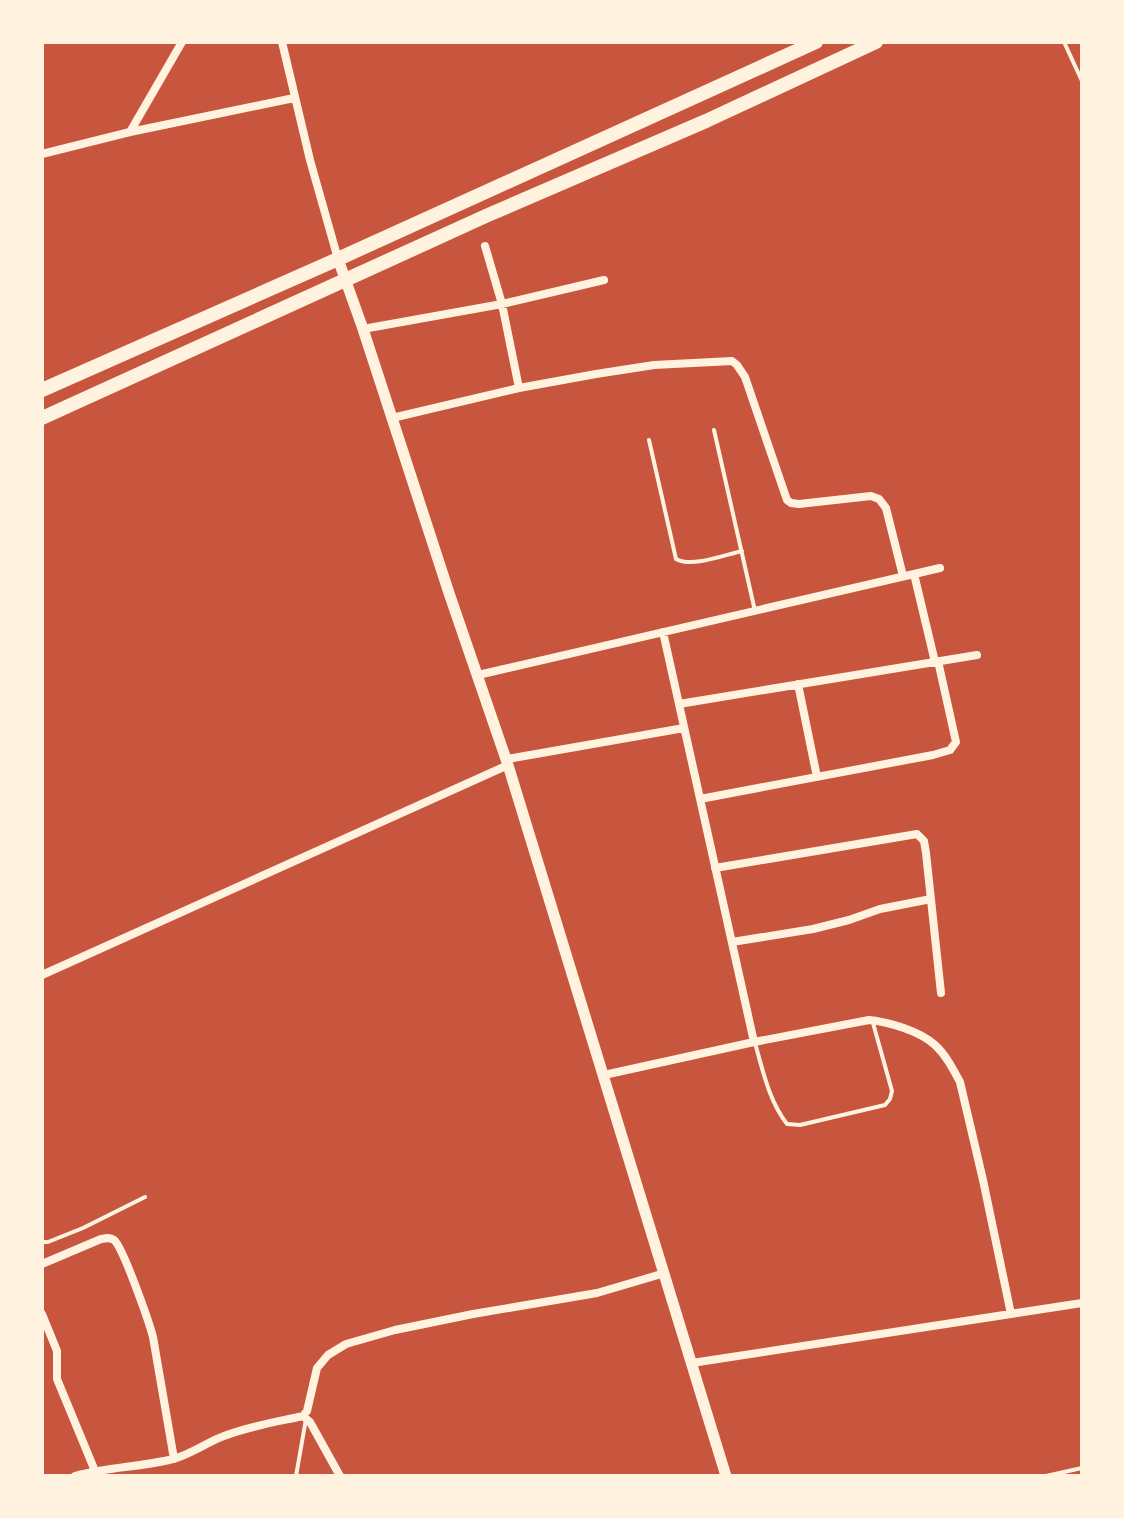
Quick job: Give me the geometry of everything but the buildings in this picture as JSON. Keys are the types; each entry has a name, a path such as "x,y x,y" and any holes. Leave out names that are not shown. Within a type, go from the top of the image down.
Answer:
{"main road":[{"path":"42,390 816,42"},
{"path":"42,418 876,42"}],"street":[{"path":"130,132 182,42"},
{"path":"282,42 338,259 508,762 726,1476"},
{"path":"42,154 294,98"},
{"path":"485,246 502,304 519,388"},
{"path":"363,329 502,304 604,280"},
{"path":"392,418 519,388 654,365 732,361 745,377 787,500 799,504 871,496 879,499 886,508 903,576"},
{"path":"478,675 940,568"},
{"path":"700,799 950,750 956,742 914,574"},
{"path":"663,632 754,1042"},
{"path":"679,704 977,655"},
{"path":"798,684 817,777"},
{"path":"42,975 508,762 684,728"},
{"path":"715,868 917,834 924,841 941,993"},
{"path":"732,942 813,929 880,909 931,899"},
{"path":"604,1075 754,1042 872,1021 886,1021 933,1042 960,1082 1011,1314"},
{"path":"42,1264 101,1239 111,1238 115,1241 153,1337 174,1459"},
{"path":"304,1417 317,1368 328,1355 346,1344 473,1314 597,1293 665,1273"},
{"path":"692,1363 1082,1303"},
{"path":"42,1314 57,1351 57,1379 95,1471"},
{"path":"75,1476 174,1459 246,1428 304,1417"},
{"path":"304,1417 340,1476"}],"lane":[{"path":"1064,42 1082,81"},
{"path":"714,430 755,611"},
{"path":"649,440 676,559 685,563 697,562 742,551"},
{"path":"754,1042 778,1113 787,1124 800,1125 885,1105 890,1099 892,1091 872,1021"},
{"path":"42,1242 83,1228 145,1197"},
{"path":"296,1476 304,1417"},
{"path":"1046,1476 1082,1468"}]}
